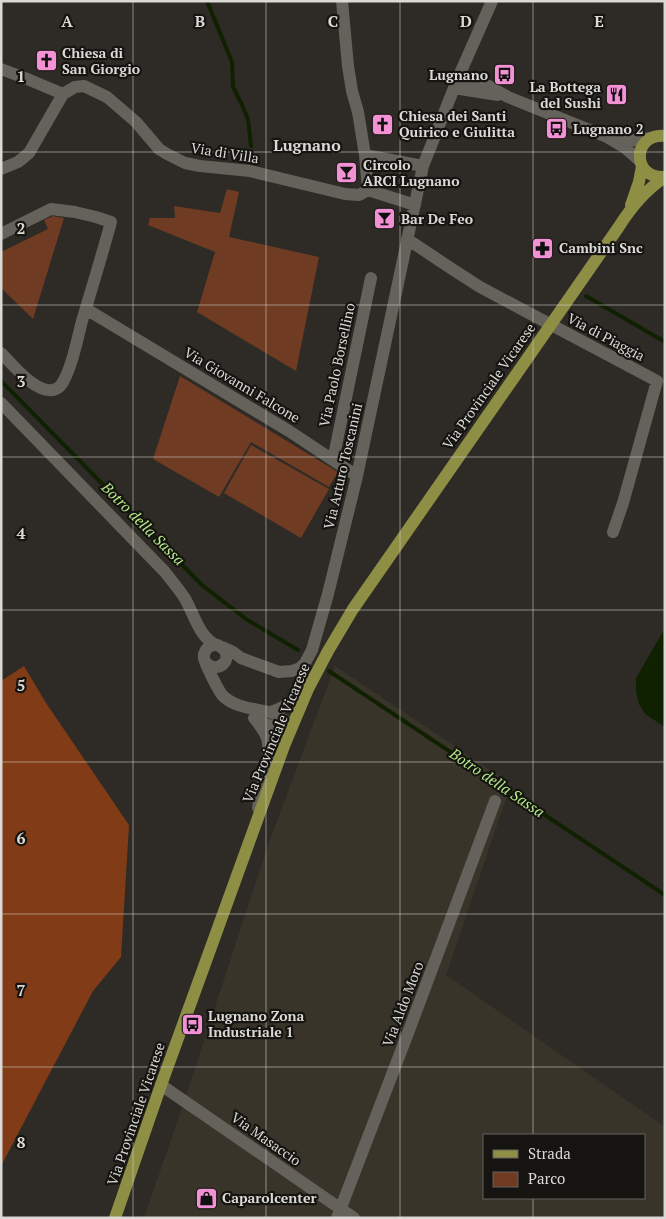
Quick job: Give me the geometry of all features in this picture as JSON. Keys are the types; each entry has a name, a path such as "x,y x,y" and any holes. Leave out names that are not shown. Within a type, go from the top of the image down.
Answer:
{"main road":[{"name":"Via Provinciale Vicarese","path":"629,210 639,182 641,149 644,143 660,134"},
{"path":"641,163 650,175 664,178"},
{"name":"Via Provinciale Vicarese","path":"115,1218 161,1085 292,726 308,689 328,651 353,608 629,210 649,189 664,178"}],"street":[{"path":"342,1 348,66 365,155 368,190"},
{"name":"Via Arturo Toscanini","path":"200,630 211,642 233,652 241,658 279,672 300,668 312,650 357,476 423,166 467,56 492,1"},
{"path":"467,56 472,70 483,83"},
{"path":"1,69 62,94 28,153 18,162 1,168"},
{"path":"456,83 462,78 470,78 483,83 508,98"},
{"path":"456,83 508,98 607,137 624,146 641,163"},
{"name":"Via di Villa","path":"62,94 75,87 84,86 107,97 136,122 159,149 185,163 250,171 345,194 359,195 368,190 415,205"},
{"path":"607,137 629,141 660,134"},
{"path":"365,155 423,166"},
{"path":"1,234 51,209 96,217 111,222 63,383 54,390 42,389 1,354"},
{"name":"Via di Piaggia","path":"407,238 480,287 657,381 624,503 613,532"},
{"name":"Via Paolo Borsellino","path":"333,460 371,278"},
{"name":"Via Giovanni Falcone","path":"86,309 289,431 357,476"},
{"path":"1,403 165,572 184,597 200,630 205,645 205,658 220,693 235,703 270,712 292,726"},
{"path":"205,658 209,647 219,646 225,651 226,658 216,677 216,685"},
{"path":"270,712 283,708 294,700 328,651"},
{"path":"205,658 212,667 216,668 229,660 241,658"},
{"path":"235,703 254,718 266,724 280,728 292,726"},
{"path":"254,718 263,729 267,738 268,749 256,822"},
{"name":"Via Aldo Moro","path":"339,1213 495,801"},
{"name":"Via Masaccio","path":"161,1085 339,1213 354,1218"}],"shaded area":[{"path":"665,628 665,727 645,714 639,704 636,692 636,678"},
{"path":"24,666 46,703 129,825 121,957 93,991 1,1166 1,681"},
{"path":"335,666 511,784 446,975 665,1127 665,1218 144,1218 267,848"}],"green space":[{"path":"227,189 239,192 229,237 319,257 296,371 197,312 215,252 148,225 150,218 175,218 174,206 220,213"},
{"path":"53,216 64,218 33,319 1,288 1,252 48,229 44,220"},
{"path":"180,376 338,472 329,487 251,442 219,497 153,459"},
{"path":"251,445 329,489 301,538 224,493"}],"waterway":[{"path":"207,1 232,62 233,87 248,119 251,146"},
{"path":"586,296 665,342"},
{"name":"Botro della Sassa","path":"1,381 202,585 246,619 298,650"},
{"name":"Botro della Sassa","path":"329,671 665,895"}],"place":[{"name":"Chiesa di San Giorgio","path":"46,61"},
{"name":"Lugnano","path":"504,75"},
{"name":"La Bottega del Sushi","path":"617,95"},
{"name":"Chiesa dei Santi Quirico e Giulitta","path":"383,124"},
{"name":"Lugnano 2","path":"557,129"},
{"name":"Circolo ARCI Lugnano","path":"347,173"},
{"name":"Bar De Feo","path":"385,219"},
{"name":"Cambini Snc","path":"543,248"},
{"name":"Lugnano Zona Industriale 1","path":"192,1024"},
{"name":"Caparolcenter","path":"206,1198"}],"district":[{"name":"Lugnano","path":"307,145"}]}
